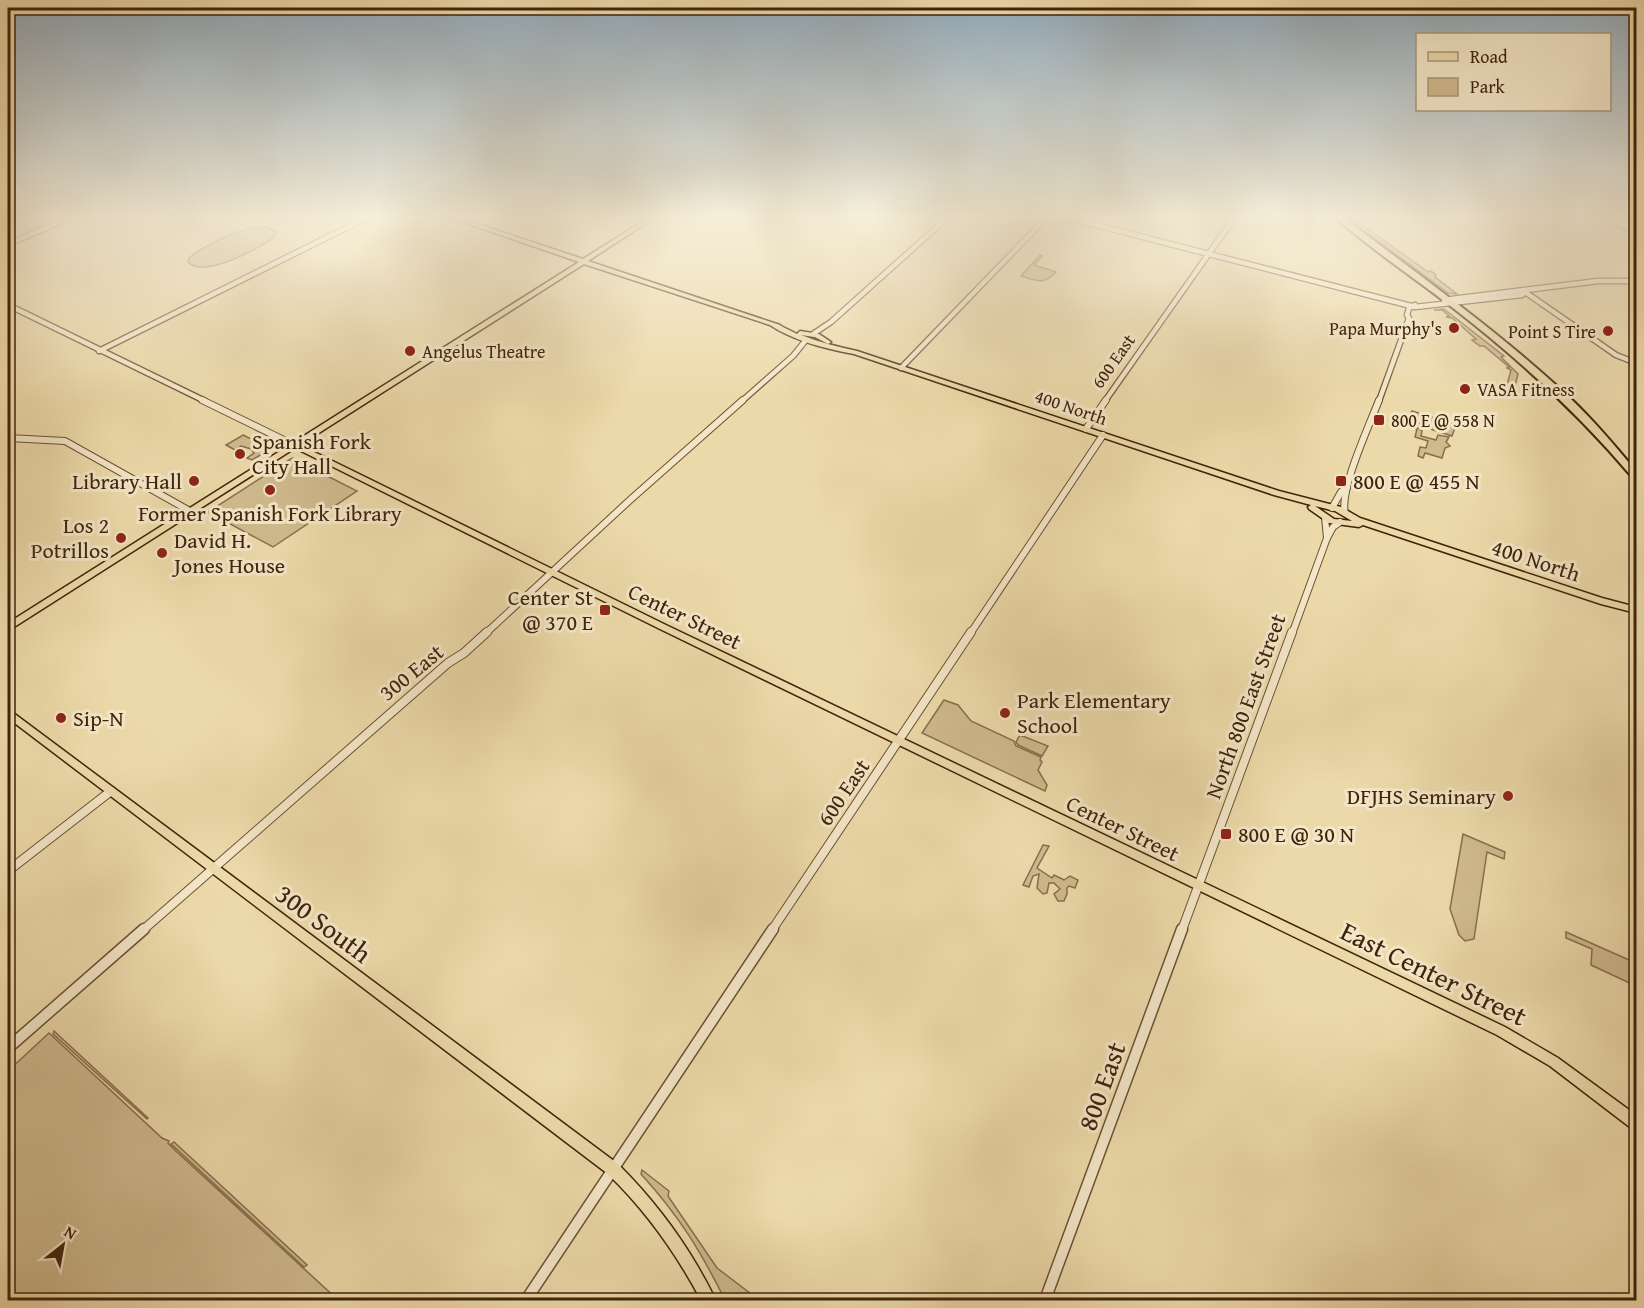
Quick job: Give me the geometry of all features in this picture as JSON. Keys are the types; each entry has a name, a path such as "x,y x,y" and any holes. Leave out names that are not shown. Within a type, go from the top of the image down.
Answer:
{"highway":[{"path":"1419,279 1530,366 1587,420 1636,476"}],"main road":[{"path":"8,627 557,279"},
{"name":"400 North","path":"635,279 1328,512"},
{"name":"Center Street","path":"294,445 1198,886"},
{"path":"1328,512 1343,518"},
{"path":"1328,512 1343,518"},
{"name":"400 North","path":"1343,518 1390,531 1601,601 1636,610"},
{"name":"300 South","path":"8,713 613,1169 665,1227 708,1300"},
{"name":"East Center Street","path":"1198,886 1522,1041 1567,1071 1636,1123"}],"street":[{"path":"99,351 243,279"},
{"name":"300 East","path":"8,1048 448,663 464,653 551,572 879,279"},
{"path":"901,368 987,279"},
{"name":"600 East","path":"1086,429 1191,279"},
{"path":"1306,279 1387,299 1412,309 1424,305 1522,295 1525,292 1605,281 1636,281"},
{"path":"1359,292 1424,305"},
{"path":"1525,292 1616,355 1636,363"},
{"path":"1398,300 1412,309"},
{"name":"Center Street","path":"8,305 294,445"},
{"path":"1327,538 1343,518 1347,487 1409,318 1413,317 1412,309"},
{"name":"600 East","path":"526,1300 1103,435"},
{"path":"8,438 52,438 66,441 190,511"},
{"path":"1327,538 1328,512 1347,487"},
{"name":"North 800 East Street","path":"1198,886 1327,538"},
{"path":"8,871 111,791"},
{"name":"800 East","path":"1045,1300 1198,886"}],"green space":[{"path":"1429,279 1438,279 1457,294 1448,293"},
{"path":"1444,309 1504,356 1501,357 1518,374 1514,390 1507,392 1502,389 1506,389 1511,370 1507,368 1509,367 1484,346 1472,340 1476,339 1452,318 1446,317 1449,316 1442,310 1434,310"},
{"path":"1412,411 1456,425 1452,436 1421,426 1418,428 1422,431 1421,436 1436,440 1438,435 1449,437 1446,442 1450,446 1445,448 1442,458 1425,453 1423,458 1418,456 1420,447 1426,448 1428,441 1415,437 1417,429 1404,425 1405,421 1420,424 1422,417 1411,413"},
{"path":"243,435 270,449 252,460 247,458 254,453 251,449 241,446 235,450 226,445"},
{"path":"292,458 357,491 273,547 208,512"},
{"path":"944,700 958,705 971,721 1014,741 1016,746 1041,757 1042,762 1038,770 1047,785 1045,791 922,733"},
{"path":"1020,735 1048,746 1042,756 1018,745 1016,742"},
{"path":"1463,834 1505,852 1504,859 1487,852 1474,939 1465,941 1459,935 1450,909"},
{"path":"1043,845 1049,846 1037,868 1052,878 1054,875 1064,880 1070,876 1078,880 1075,888 1069,886 1067,888 1064,901 1058,901 1054,894 1060,889 1054,883 1049,883 1047,893 1043,894 1037,888 1039,874 1033,876 1029,887 1023,885"},
{"path":"1566,932 1636,963 1636,986 1591,965 1592,949 1566,938"},
{"path":"54,1031 148,1118 53,1034"},
{"path":"49,1033 162,1138 169,1141 168,1143 177,1152 338,1300 8,1300 8,1071"},
{"path":"174,1142 307,1265 304,1267 171,1144"},
{"path":"642,1170 669,1191 668,1196 717,1268 759,1300 725,1300 688,1234 641,1174"}],"place":[{"name":"Papa Murphy's","path":"1454,328"},
{"name":"Point S Tire","path":"1608,331"},
{"name":"Angelus Theatre","path":"410,351"},
{"name":"VASA Fitness","path":"1465,389"},
{"name":"800 E @ 558 N","path":"1379,420"},
{"name":"Spanish Fork City Hall","path":"240,454"},
{"name":"Library Hall","path":"194,481"},
{"name":"800 E @ 455 N","path":"1341,481"},
{"name":"Former Spanish Fork Library","path":"270,490"},
{"name":"Los 2 Potrillos","path":"121,538"},
{"name":"David H. Jones House","path":"162,553"},
{"name":"Center St @ 370 E","path":"605,610"},
{"name":"Park Elementary School","path":"1005,713"},
{"name":"Sip-N","path":"61,718"},
{"name":"DFJHS Seminary","path":"1508,796"},
{"name":"800 E @ 30 N","path":"1226,834"}]}
